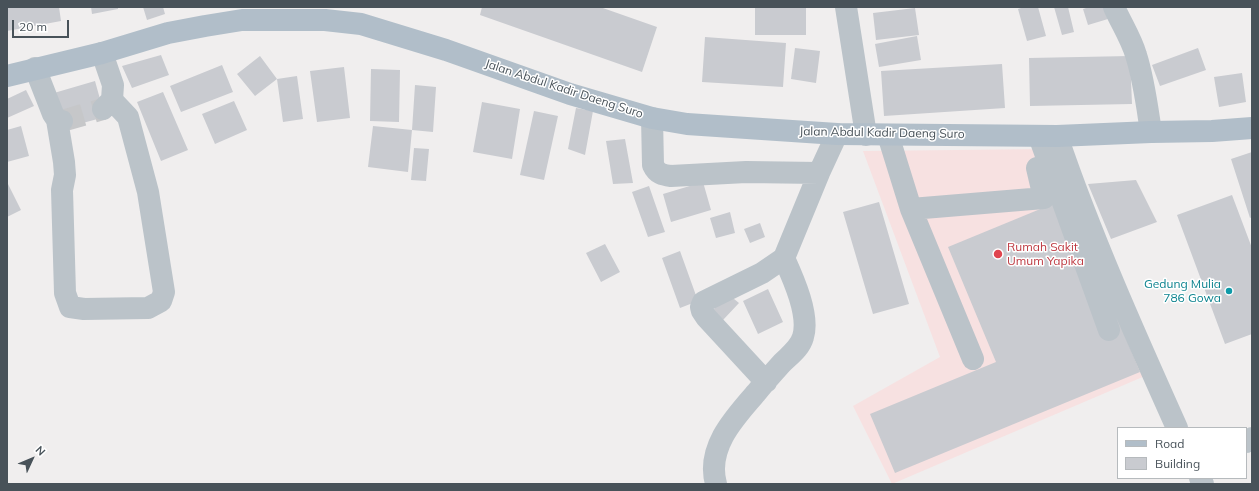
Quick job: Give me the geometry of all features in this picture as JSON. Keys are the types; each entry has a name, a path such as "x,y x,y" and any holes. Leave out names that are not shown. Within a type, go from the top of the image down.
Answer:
{"main road":[{"name":"Jalan Abdul Kadir Daeng Suro","path":"7,76 102,53 168,34 242,20 325,20 361,24 446,50 570,94 652,118 687,124 866,135 1041,136 1212,131 1252,128"}],"street":[{"path":"846,7 866,135"},
{"path":"1114,7 1132,42 1143,82 1151,132"},
{"path":"35,68 53,114 59,120 65,175 62,190 66,293 70,306 84,309 148,308 161,301 164,292 148,192 128,117 107,104 113,85 102,53"},
{"path":"652,118 653,165 656,171 662,175 672,176 746,172 819,173"},
{"path":"766,382 711,322 702,311 701,307 703,302 762,273 784,258 819,173 837,134"},
{"path":"888,135 911,209 973,359"},
{"path":"911,209 1044,198 1036,164 1041,136"},
{"path":"1041,136 1109,330"},
{"path":"1041,136 1084,210 1138,342 1177,427"},
{"path":"716,484 714,476 715,455 721,438 733,419 795,351 803,338 805,322 800,299 794,280 784,258"}],"shaded area":[{"name":"Rumah Sakit Umum Yapika","path":"1050,149 1145,376 892,484 853,406 940,357 863,151"}],"building":[{"path":"7,7 59,7 61,21 7,31"},
{"path":"91,7 118,7 118,9 92,14"},
{"path":"143,7 163,7 165,14 147,20"},
{"path":"482,7 600,7 657,27 642,72 480,15"},
{"path":"755,7 806,7 806,35 755,35"},
{"path":"1024,7 1038,7 1046,36 1027,41 1018,9"},
{"path":"1054,7 1068,7 1074,32 1062,35"},
{"path":"1089,7 1104,7 1108,19 1088,25 1083,9"},
{"path":"915,8 919,35 876,40 873,13"},
{"path":"917,36 921,60 879,67 875,44"},
{"path":"705,37 786,43 783,87 702,82"},
{"path":"795,48 820,51 816,83 791,79"},
{"path":"1198,48 1206,70 1160,86 1152,65"},
{"path":"161,55 169,75 132,88 122,66"},
{"path":"260,56 277,79 255,96 237,74"},
{"path":"1130,56 1132,104 1030,106 1029,58"},
{"path":"1002,64 1005,108 884,116 881,71"},
{"path":"222,65 233,92 181,112 170,86"},
{"path":"344,67 350,118 317,122 310,71"},
{"path":"371,69 400,70 399,122 370,121"},
{"path":"1242,73 1246,102 1219,107 1214,77"},
{"path":"297,76 303,119 283,122 277,79"},
{"path":"95,81 105,117 64,128 54,93"},
{"path":"415,85 436,87 433,132 412,130"},
{"path":"26,90 34,106 7,118 7,99"},
{"path":"163,92 188,150 161,161 137,102"},
{"path":"234,101 247,130 215,144 202,114"},
{"path":"482,102 520,109 512,159 473,152"},
{"path":"576,108 593,111 585,155 568,149"},
{"path":"534,111 558,116 544,180 520,175"},
{"path":"21,126 29,156 7,162 7,130"},
{"path":"373,126 412,130 408,172 368,167"},
{"path":"625,139 633,183 613,184 606,141"},
{"path":"414,148 429,149 426,181 411,180"},
{"path":"1252,152 1252,217 1250,218 1231,159"},
{"path":"1136,180 1157,222 1111,239 1088,184"},
{"path":"7,182 21,210 7,217"},
{"path":"703,182 711,210 671,222 663,194"},
{"path":"649,186 665,232 648,237 632,192"},
{"name":"Gedung Mulia 786 Gowa","path":"1232,195 1252,248 1252,334 1225,344 1177,215"},
{"path":"1067,198 1140,372 895,473 870,414 996,362 948,247"},
{"path":"879,202 909,304 873,314 843,212"},
{"path":"730,212 735,233 716,238 710,218"},
{"path":"760,223 765,237 750,243 744,229"},
{"path":"605,244 620,272 601,282 586,253"},
{"path":"680,251 698,301 680,308 662,258"},
{"path":"768,289 783,322 758,334 743,301"},
{"path":"728,294 739,303 723,320 713,310"}],"tunnel":[{"path":"62,121 103,109"}],"place":[{"name":"Rumah Sakit Umum Yapika","path":"998,254"},
{"name":"Gedung Mulia 786 Gowa","path":"1229,291"}]}
